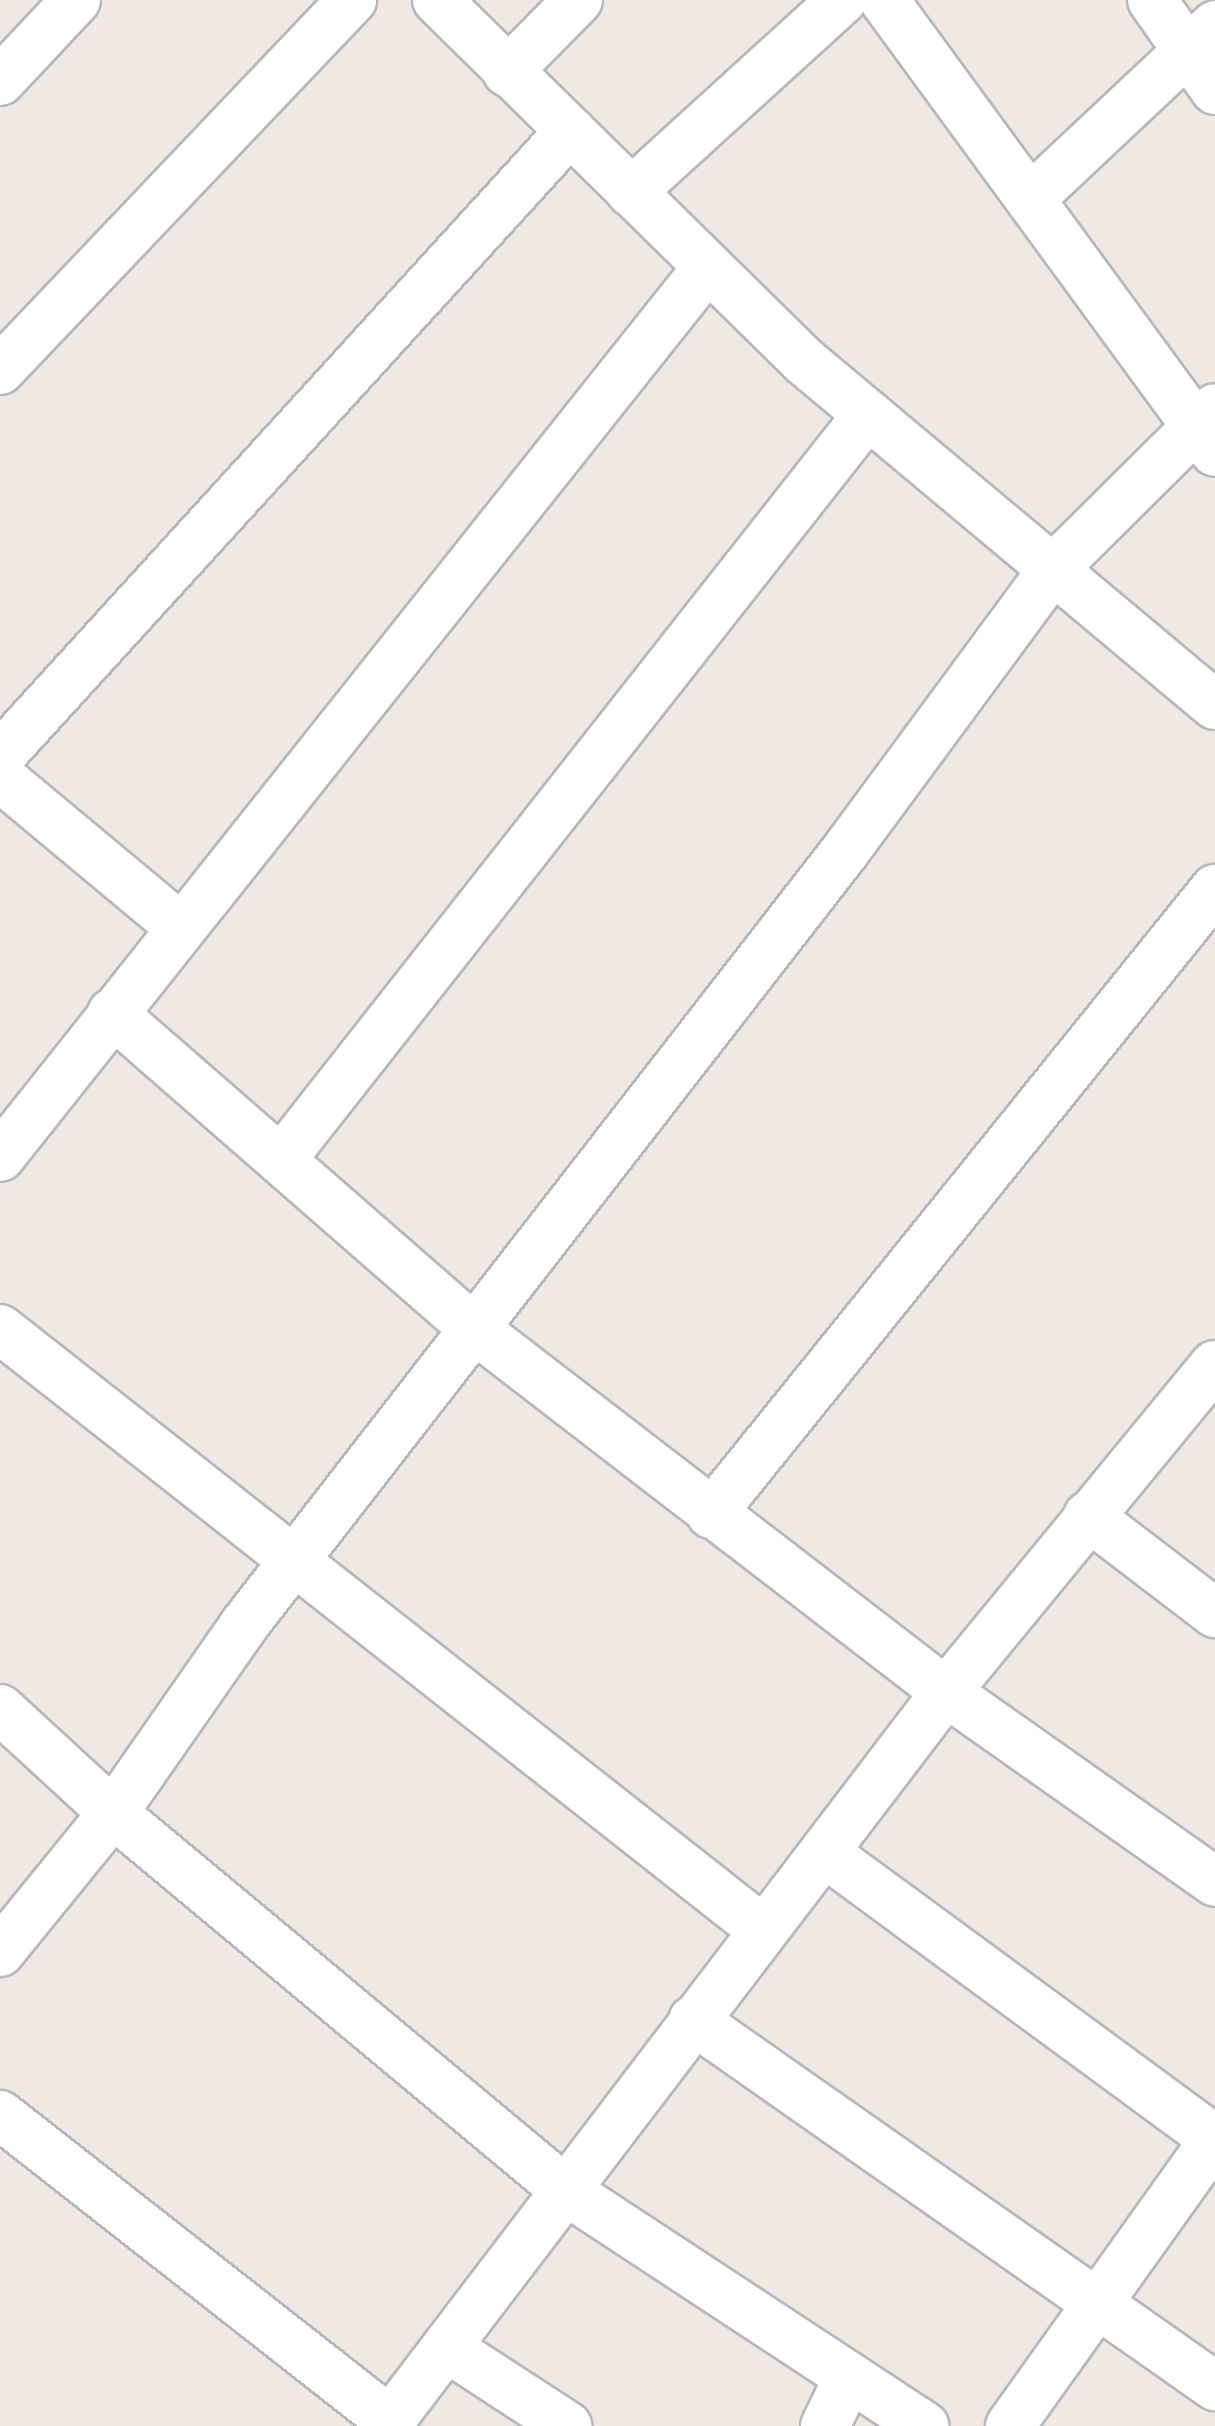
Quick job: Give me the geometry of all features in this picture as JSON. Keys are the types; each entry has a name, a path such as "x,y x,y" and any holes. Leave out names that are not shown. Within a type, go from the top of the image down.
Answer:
{"street":[{"path":"0,81 76,0"},
{"path":"0,370 352,0"},
{"path":"437,0 804,362 1215,704"},
{"path":"506,72 578,0"},
{"path":"632,192 842,0"},
{"path":"0,1952 112,1813 293,1563 846,850 1054,569 1209,429 1030,198 884,0"},
{"path":"1152,0 1201,38 1215,90"},
{"path":"1030,198 1201,38"},
{"path":"0,756 570,131"},
{"path":"0,1157 707,268"},
{"path":"280,1160 868,414"},
{"path":"0,778 180,927"},
{"path":"711,1514 1215,889"},
{"path":"112,1013 476,1330 946,1692 1215,1882"},
{"path":"0,1330 762,1929"},
{"path":"0,2115 388,2424 946,1692 1215,1365"},
{"path":"1088,1516 1215,1613"},
{"path":"0,1709 112,1813 565,2190 924,2426"},
{"path":"825,1853 1215,2139 1094,2303 1010,2426"},
{"path":"694,2020 1215,2386"},
{"path":"446,2346 568,2426"},
{"path":"825,2426 849,2377"}]}
